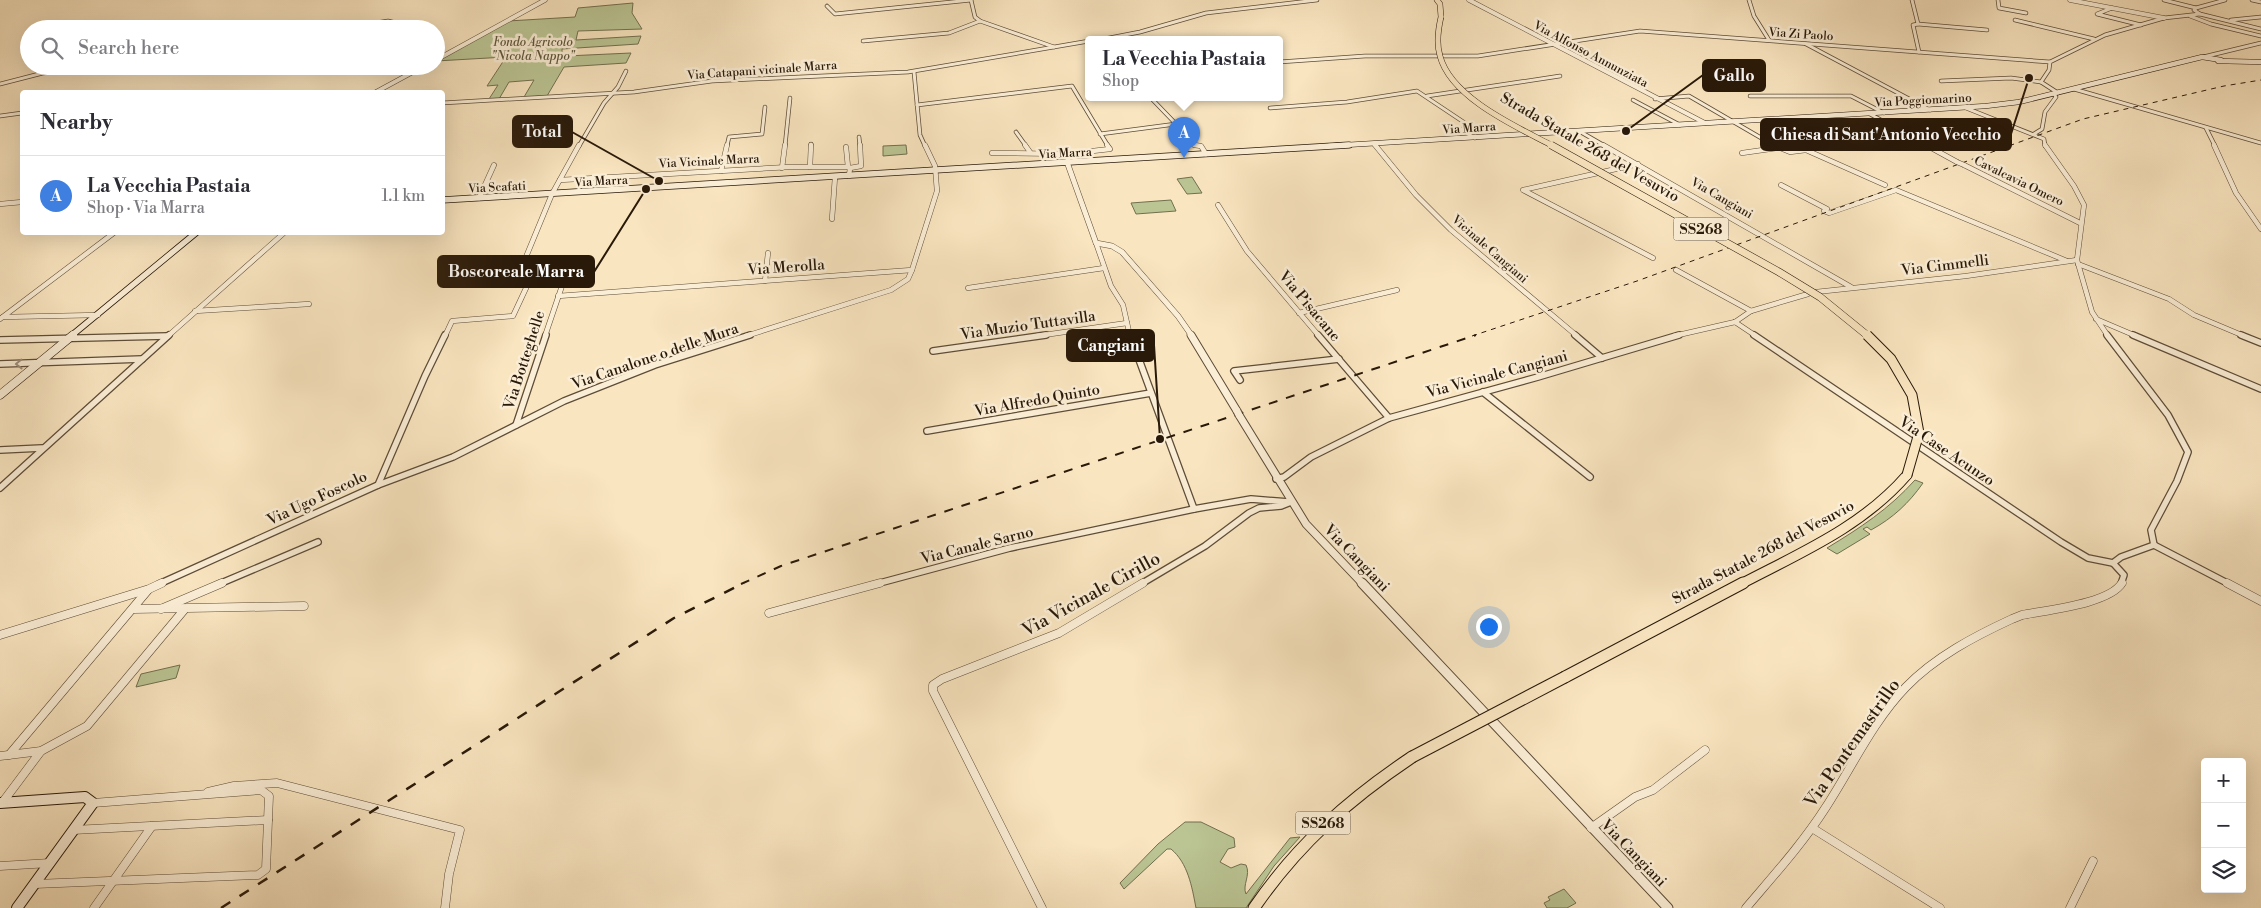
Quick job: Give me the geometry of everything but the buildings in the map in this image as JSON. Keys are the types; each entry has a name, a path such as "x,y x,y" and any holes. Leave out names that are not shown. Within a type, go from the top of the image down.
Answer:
{"highway":[{"name":"SS268","path":"1437,0 1441,6 1441,17"},
{"name":"Strada Statale 268 del Vesuvio","path":"1254,908 1281,868 1319,826 1362,790 1412,757 1770,569 1861,518 1888,498 1907,475 1913,464 1919,442 1916,407 1900,372 1878,345 1847,317 1794,281 1518,126 1471,96 1451,76 1440,58 1438,36 1445,0"}],"main road":[{"name":"Via Poggiomarino","path":"1579,131 1966,108 2015,103 2193,60 2260,62"},
{"name":"Via Marra","path":"552,194 1579,131"},
{"name":"Via Scafati","path":"445,200 552,194"},
{"path":"0,395 194,235"},
{"path":"1,803 85,797 93,803 17,908"}],"street":[{"path":"445,55 545,0"},
{"path":"827,6 835,14 971,0 975,17 980,22 1054,47"},
{"path":"1119,36 1206,13 1317,0"},
{"name":"Via Alfonso Annunziata","path":"1470,0 1655,99 1705,123"},
{"path":"1749,0 1754,16 1769,40"},
{"path":"1912,0 1918,24"},
{"path":"1998,0 1998,8 2026,13"},
{"path":"2070,0 2164,18"},
{"path":"2164,0 2196,8 2225,0"},
{"path":"2176,3 2184,0"},
{"path":"2252,0 2261,2"},
{"path":"2112,8 2097,14 2143,25"},
{"path":"2196,8 2194,10 2200,14"},
{"path":"2042,82 2049,70 2050,62 2094,39 2164,18 2200,14 2261,29"},
{"path":"2186,15 2222,27 2261,36"},
{"path":"2227,21 2261,17"},
{"path":"2015,20 2094,39"},
{"path":"863,41 949,33 980,22"},
{"path":"2222,27 2235,23"},
{"path":"1919,52 1913,25 1987,30"},
{"name":"Via Zi Paolo","path":"1283,62 1365,56 1467,57 1640,31 2050,62"},
{"name":"Via Catapani vicinale Marra","path":"445,103 612,94 712,81 914,72 1085,42"},
{"path":"1803,42 1893,92 1930,110"},
{"path":"2206,59 2261,43"},
{"path":"2251,45 2261,48"},
{"name":"Via Ugo Foscolo","path":"0,635 149,589 378,485 425,376 452,322 513,316 527,286 521,283 521,269 552,194 593,120 618,87 626,71"},
{"path":"912,270 937,191 936,170 922,141 914,72"},
{"path":"0,84 35,75"},
{"path":"380,90 407,75"},
{"path":"1427,96 1560,76"},
{"path":"1941,81 2011,78 2042,82 2056,93 2056,98 2045,112 2042,129 2034,134"},
{"path":"917,105 1072,86 1109,150 1066,154 1030,152 992,153"},
{"path":"2074,89 2261,143"},
{"path":"1270,108 1347,102 1417,91 1468,125 1461,130 1475,138"},
{"path":"1655,99 1689,96 1777,148 1790,152 1806,150 1885,185"},
{"path":"1750,96 1851,96 1884,113"},
{"path":"782,168 790,98"},
{"path":"1633,100 1680,125"},
{"path":"1154,101 1176,124 1190,144 1201,146 1206,154"},
{"path":"721,171 729,136 762,134 765,107"},
{"path":"1966,108 2044,139 2046,146 2084,205 2080,223 2077,262 2096,319 2168,415 2188,452 2177,481 2151,530 2154,545"},
{"path":"0,116 20,113"},
{"name":"Cavalcavia Omero","path":"1870,114 1957,162 2080,223"},
{"path":"1100,134 1176,124"},
{"path":"2206,128 2231,185 2245,209 2261,229"},
{"name":"Via Cangiani","path":"1579,131 1851,287"},
{"path":"1016,132 1030,152"},
{"path":"849,168 861,166 859,137"},
{"path":"810,167 811,144"},
{"name":"Vicinale Cangiani","path":"1374,144 1414,192 1453,232 1602,358"},
{"path":"846,147 850,176"},
{"path":"1742,153 1777,148"},
{"path":"1066,154 1104,268 1111,286 1123,305 1127,323 1151,393 1194,509 1251,499 1291,502"},
{"path":"1638,164 1523,190 1653,258"},
{"path":"479,198 494,165"},
{"name":"Via Vicinale Marra","path":"560,180 782,168 849,168"},
{"path":"832,219 835,177"},
{"path":"1781,185 1827,209 1824,211 1829,213 1896,190 2067,261"},
{"path":"0,204 20,202"},
{"name":"Via Pisacane","path":"1218,205 1246,250 1389,418"},
{"path":"1,318 111,235"},
{"path":"0,488 42,448 282,235"},
{"name":"Via Cangiani","path":"1096,243 1112,246 1122,252 1172,308 1200,347 1291,502 1317,537 1668,908"},
{"path":"765,281 768,253"},
{"name":"Via Cimmelli","path":"1816,292 1966,276 2067,261 2077,262"},
{"path":"2077,262 2169,299 2194,315 2261,343"},
{"path":"968,288 1104,268"},
{"name":"Via Merolla","path":"558,296 912,270"},
{"name":"Via Canalone o delle Mura","path":"378,485 453,457 564,401 655,365 891,290 908,279 912,270"},
{"path":"1676,270 1752,311"},
{"name":"Via Botteghelle","path":"516,425 563,283 524,284"},
{"path":"1299,313 1397,290"},
{"path":"1735,322 1752,311 1808,294"},
{"path":"195,311 309,304"},
{"path":"1,318 98,314"},
{"path":"2096,319 2261,389"},
{"name":"Via Vicinale Cangiani","path":"1276,478 1284,477 1319,453 1389,418 1698,329 1735,322"},
{"name":"Via Case Acunzo","path":"1735,322 2061,542 2088,558 2113,563"},
{"name":"Via Muzio Tuttavilla","path":"933,351 1127,323"},
{"path":"0,340 167,336"},
{"path":"1240,380 1234,371 1339,359"},
{"path":"0,364 142,360"},
{"path":"1483,392 1590,477"},
{"name":"Via Alfredo Quinto","path":"928,431 1151,393"},
{"path":"0,450 42,448"},
{"path":"0,479 9,478"},
{"name":"Via Vicinale Cirillo","path":"1042,908 932,691 933,685 942,679 1059,633 1205,546 1249,513 1259,508 1281,506 1291,502"},
{"name":"Via Canale Sarno","path":"769,613 1010,548 1194,509"},
{"path":"161,610 318,542"},
{"path":"2113,563 2121,557 2154,545 2261,601"},
{"name":"Via Pontemastrillo","path":"1746,908 1812,828 1898,696 1916,678 2003,623 2037,611 2078,604 2111,594 2124,584 2125,580 2121,570 2113,563"},
{"path":"9,754 134,609 149,589"},
{"path":"134,609 184,610 304,606"},
{"path":"0,756 41,751 87,726 184,610"},
{"path":"1591,828 1635,797 1653,790 1705,750"},
{"path":"1,803 41,751"},
{"path":"201,795 234,786 277,783 456,828 460,832 448,874 445,908"},
{"path":"34,884 258,875 266,869 269,796 261,790 93,803"},
{"path":"74,830 268,820"},
{"path":"94,908 152,826"},
{"path":"1812,828 1940,908"},
{"path":"2070,908 2093,861"},
{"path":"0,866 50,863"}],"green space":[{"name":"Fondo Agricolo \"Nicola Nappo\"","path":"633,3 632,13 642,29 578,31 576,40 641,36 638,44 562,49 562,54 567,54 566,56 631,53 626,63 564,67 547,96 524,97 534,80 509,82 499,99 489,99 498,85 487,86 506,57 445,60 445,56 508,21 575,17 578,8"},
{"path":"906,145 907,154 883,156 883,146"},
{"path":"1192,177 1202,193 1187,194 1177,179"},
{"path":"1171,200 1176,211 1136,214 1131,203"},
{"path":"1915,480 1923,483 1900,509 1871,530 1867,527 1863,529 1870,534 1837,554 1827,548 1874,517"},
{"path":"180,665 176,678 136,687 141,674"},
{"path":"1185,822 1201,822 1234,838 1235,847 1228,849 1220,862 1231,868 1241,864 1246,865 1248,872 1245,887 1246,894 1290,838 1300,837 1274,866 1246,908 1196,908 1191,884 1185,868 1182,861 1171,849 1167,849 1124,889 1120,883 1158,844"},
{"path":"1564,889 1576,903 1567,908 1547,908 1544,903 1550,900 1548,897"}],"railway":[{"path":"1472,336 1637,281 2083,119 2224,86 2261,80"},
{"path":"741,584 781,566 1476,335"},
{"path":"221,908 674,618 744,583"}],"place":[{"name":"Chiesa di Sant'Antonio Vecchio","path":"2029,78"},
{"name":"Gallo","path":"1626,131"},
{"name":"La Vecchia Pastaia","path":"1184,158"},
{"name":"Total","path":"659,181"},
{"name":"Boscoreale Marra","path":"646,189"},
{"name":"Cangiani","path":"1160,439"}]}
